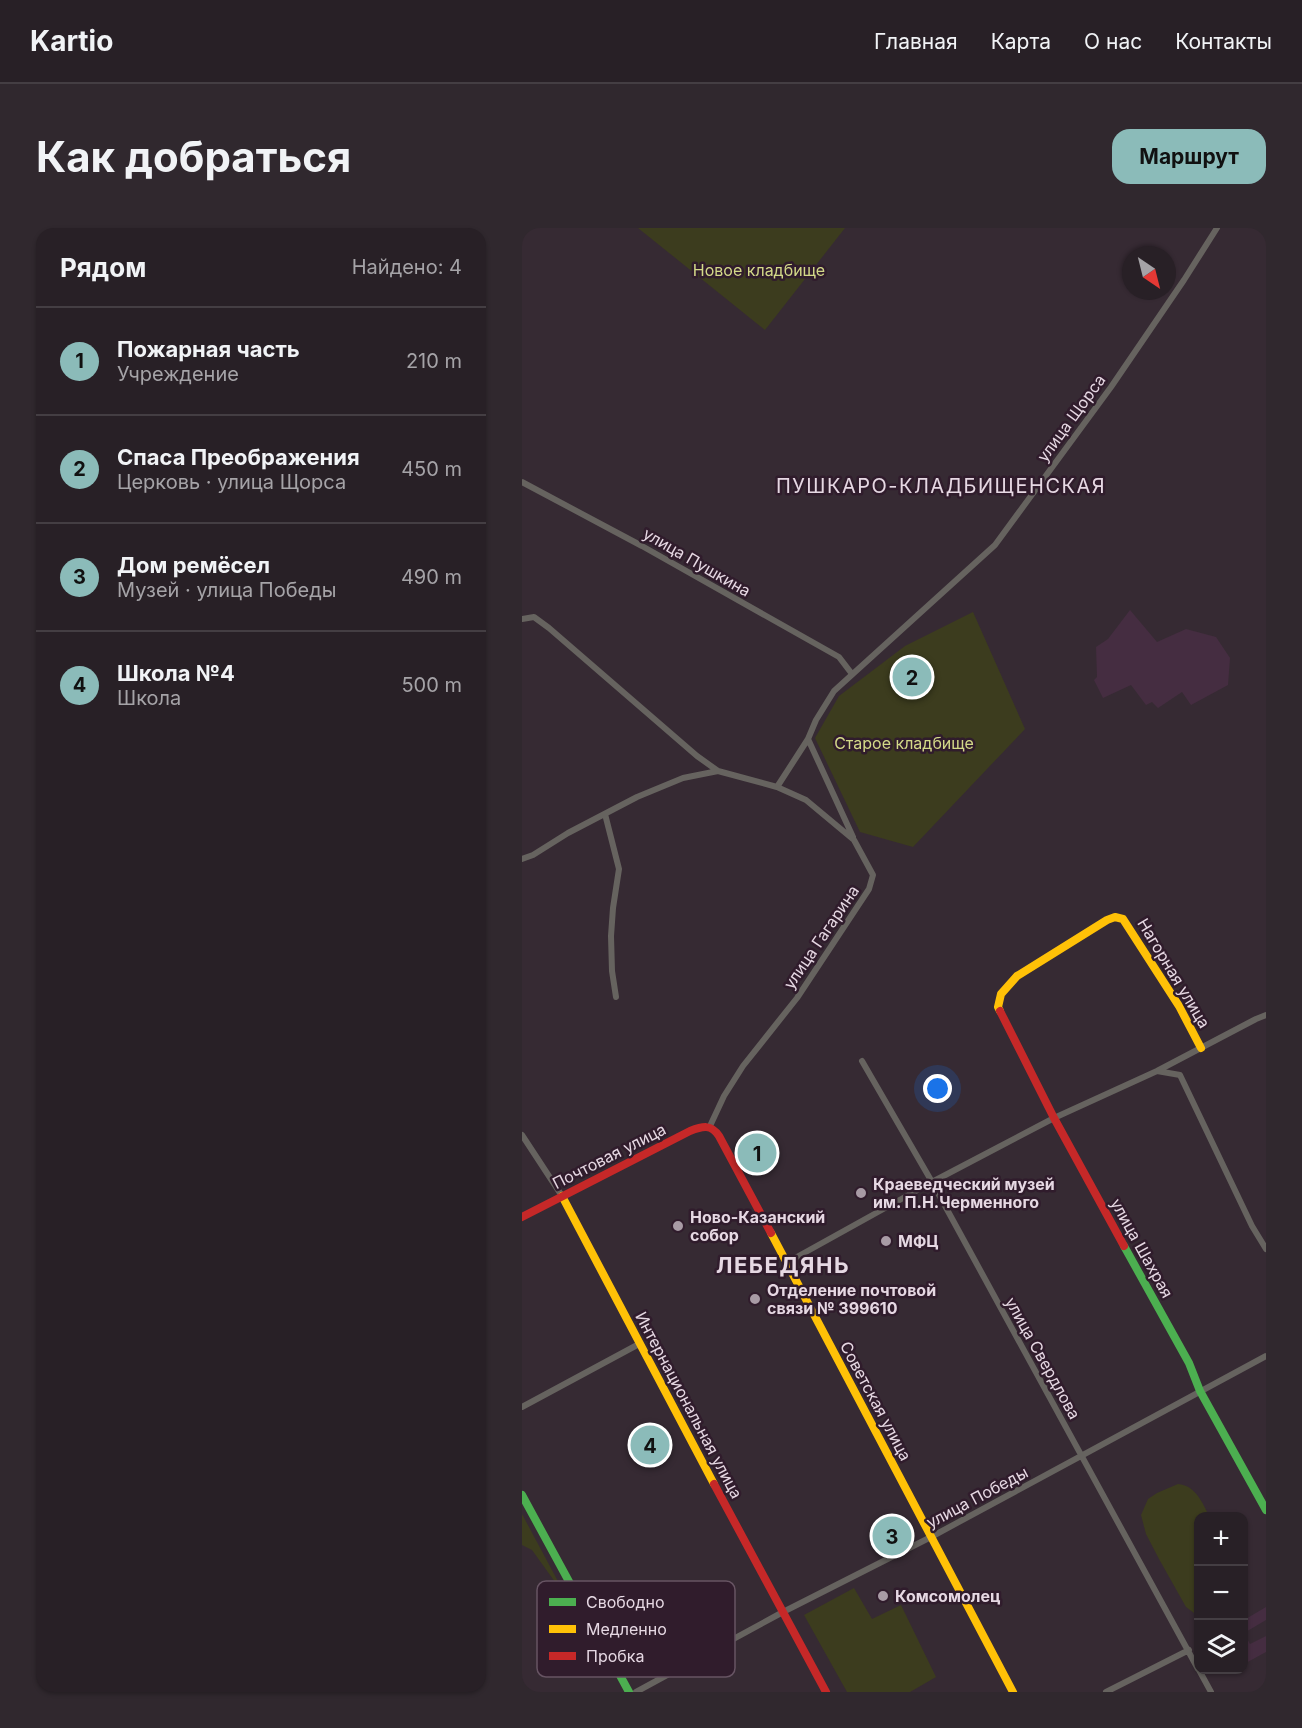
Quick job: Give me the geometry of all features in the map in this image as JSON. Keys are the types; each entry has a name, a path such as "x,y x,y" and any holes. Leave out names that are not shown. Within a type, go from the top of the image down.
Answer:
{"street":[{"name":"улица Щорса","path":"777,787 808,739 816,720 834,691 995,545 1111,387 1184,280 1216,228"},
{"name":"улица Пушкина","path":"522,482 642,546 838,657 852,674"},
{"path":"522,619 534,617 549,628 697,756 718,771"},
{"path":"808,739 854,840"},
{"name":"улица Гагарина","path":"522,859 637,796 683,778 718,771 777,787 806,800 854,840 873,875 869,890 797,998 743,1066 724,1096 710,1126"},
{"path":"604,814 619,868 611,936 612,971 616,997"},
{"name":"Нагорная улица","path":"999,998 1008,984 1017,976 1113,917 1119,917 1123,919 1153,964 1201,1047"},
{"name":"улица Шахрая","path":"999,998 999,1007 1054,1118 1189,1363 1200,1391 1266,1510"},
{"path":"786,1263 1054,1118 1157,1071 1266,1015"},
{"name":"улица Свердлова","path":"862,1061 932,1182 1194,1660"},
{"path":"1157,1071 1180,1075 1252,1226 1266,1249"},
{"name":"Почтовая улица","path":"522,1217 690,1131 705,1125 710,1126"},
{"name":"Советская улица","path":"710,1126 718,1134 1013,1692"},
{"name":"Интернациональная улица","path":"522,1135 562,1196 826,1692"},
{"path":"522,1407 639,1344"},
{"name":"улица Победы","path":"735,1638 931,1537 1266,1356"},
{"path":"522,1495 569,1581"},
{"path":"1106,1692 1189,1650"},
{"name":"улица Свердлова","path":"1202,1674 1211,1692"},
{"path":"621,1677 629,1692"},
{"name":"улица Победы","path":"636,1692 664,1677"}],"shaded area":[{"path":"1130,610 1157,642 1186,629 1216,637 1230,658 1228,685 1191,705 1182,692 1158,708 1152,702 1146,705 1131,685 1103,698 1094,680 1097,677 1096,647 1108,639"},
{"path":"1266,1607 1266,1620 1248,1631 1248,1618"},
{"path":"1266,1636 1266,1652 1248,1662 1248,1640 1250,1644"}],"green space":[{"name":"Новое кладбище","path":"638,228 845,228 765,330"},
{"name":"Старое кладбище","path":"973,612 1025,729 913,847 860,832 815,738 839,696 905,646"},
{"path":"1178,1484 1184,1485 1194,1491 1207,1512 1194,1512 1194,1613 1186,1607 1146,1534 1141,1515 1148,1499"},
{"path":"522,1514 558,1581 554,1581 532,1550 522,1545"},
{"path":"854,1588 872,1619 901,1605 936,1677 910,1692 847,1692 804,1615"}],"traffic: fast":[{"path":"1124,1246 1189,1363 1200,1391 1266,1510"},
{"path":"522,1495 569,1581"},
{"path":"621,1677 629,1692"}],"traffic: slow":[{"path":"1000,1011 998,1007 1001,994 1017,976 1115,917 1123,919 1179,1006 1201,1048"},
{"path":"562,1196 714,1484"},
{"path":"771,1233 1013,1692"}],"traffic: jam":[{"path":"1000,1011 1054,1118 1124,1246"},
{"path":"522,1217 690,1131 706,1127 713,1129 719,1136 771,1233"},
{"path":"714,1484 826,1692"}],"place":[{"name":"Спаса Преображения","path":"912,677"},
{"name":"Пожарная часть","path":"757,1153"},
{"name":"Краеведческий музей им. П.Н.Черменного","path":"861,1193"},
{"name":"Ново-Казанский собор","path":"678,1226"},
{"name":"МФЦ","path":"886,1241"},
{"name":"Отделение почтовой связи № 399610","path":"755,1299"},
{"name":"Школа №4","path":"650,1445"},
{"name":"Дом ремёсел","path":"892,1536"},
{"name":"Комсомолец","path":"883,1596"}],"district":[{"name":"ПУШКАРО-КЛАДБИЩЕНСКАЯ","path":"941,486"},
{"name":"ЛЕБЕДЯНЬ","path":"783,1265"}]}
